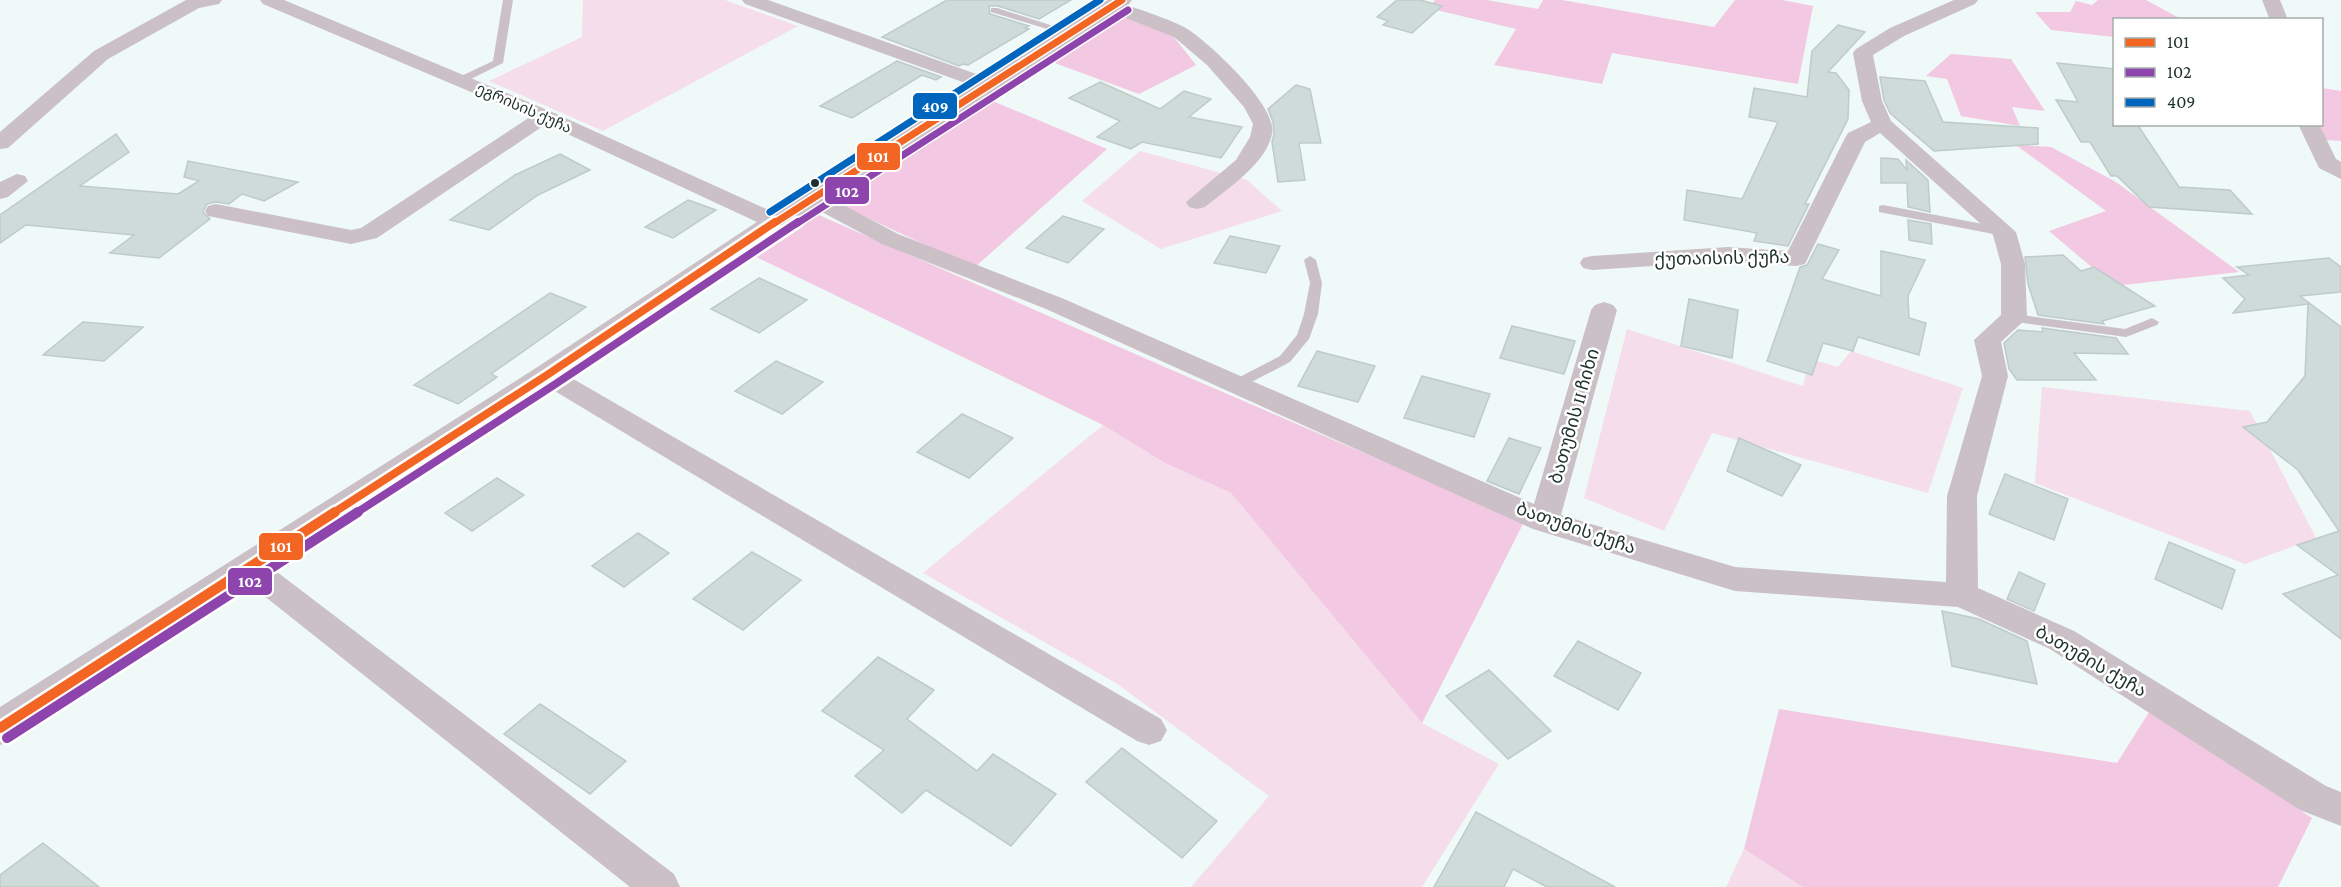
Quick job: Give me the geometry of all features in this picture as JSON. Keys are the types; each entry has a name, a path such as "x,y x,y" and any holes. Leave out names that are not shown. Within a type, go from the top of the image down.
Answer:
{"street":[{"path":"0,143 101,55 194,3 213,0"},
{"name":"ეგრისის ქუჩა","path":"269,0 545,116 777,222"},
{"path":"751,0 989,85"},
{"path":"2271,0 2278,18"},
{"path":"1956,2 1897,32 1863,54 1872,101 1882,124 2004,232 2013,264 2014,318 1986,340 1995,376 1962,496 1962,595"},
{"path":"0,728 547,375 813,198 1117,3 1181,33 1214,61 1253,105 1263,124 1261,137 1244,164 1197,202"},
{"path":"216,211 351,237 369,233 545,116"},
{"name":"ქუთაისის ქუჩა","path":"1592,263 1728,254 1796,260 1856,138 1882,124"},
{"path":"2309,126 2328,163 2341,172"},
{"name":"ბათუმის ქუჩა","path":"813,198 890,239 1055,304 1544,521 1735,579 1962,595 2062,640 2313,798 2341,808"},
{"name":"ბათუმის II ჩიხი","path":"1544,521 1604,310"},
{"path":"547,375 1149,730"},
{"path":"249,567 657,886"}],"lane":[{"path":"461,80 498,63 508,0"},
{"path":"994,10 1070,33"},
{"path":"1883,209 2004,232"},
{"path":"1235,385 1285,359 1304,336 1311,314 1316,283 1310,260"},
{"path":"2014,318 2126,333 2152,322"}],"shaded area":[{"path":"583,0 725,0 798,26 603,131 489,81 582,37"},
{"path":"1435,0 1487,0 1538,9 1543,0 1562,0 1714,27 1735,0 1782,0 1813,6 1798,84 1612,53 1602,84 1494,65 1516,29 1428,8"},
{"path":"2098,0 2146,0 2179,18 2113,18 2113,37 2051,30 2035,12 2070,12 2076,1 2092,5"},
{"path":"1115,13 1169,31 1196,65 1139,94 1044,59"},
{"path":"1951,54 2011,59 2045,111 2012,107 2020,126 1961,116 1947,79 1926,76"},
{"path":"2323,88 2341,91 2341,141 2324,140 2317,126 2323,126"},
{"path":"983,97 1107,149 974,268 828,199"},
{"path":"2016,145 2051,147 2116,182 2239,272 2114,286 2049,231 2106,211"},
{"path":"1140,151 1247,180 1282,211 1161,249 1082,201"},
{"path":"812,212 1524,522 1422,723 1231,493 1165,463 1103,425 748,253"},
{"path":"1627,329 1803,386 1810,359 1838,367 1851,351 1963,388 1928,493 1712,433 1664,531 1584,498"},
{"path":"2042,387 2250,411 2316,538 2245,564 2035,483"},
{"path":"1103,425 1165,463 1231,493 1422,723 1499,764 1422,887 1191,887 1269,796 1116,683 923,573"},
{"path":"1779,709 2117,763 2151,709 2312,818 2278,887 1803,887 1744,849"},
{"path":"1744,849 1803,887 1726,887"}],"building":[{"path":"947,0 1071,0 1039,19 998,6 989,6 990,14 1029,26 1025,28 1029,29 968,65 959,66 882,37"},
{"path":"1397,0 1420,0 1442,6 1412,33 1383,25 1388,21 1377,17"},
{"path":"1838,25 1865,32 1828,72 1836,73 1849,90 1848,119 1805,204 1809,204 1788,246 1754,241 1757,233 1684,220 1687,190 1742,199 1778,122 1749,117 1754,88 1807,97 1812,51"},
{"path":"897,61 941,77 936,80 922,75 852,118 820,106"},
{"path":"2057,63 2113,69 2113,126 2138,126 2179,187 2230,190 2252,214 2149,207 2117,176 2111,176 2090,142 2081,142 2056,100 2078,102"},
{"path":"1880,77 1925,81 1943,122 2038,128 2038,144 1934,151 1890,113 1884,100"},
{"path":"1100,82 1160,109 1184,91 1211,99 1189,117 1242,127 1221,158 1142,142 1131,149 1097,137 1120,121 1069,98"},
{"path":"1296,85 1310,89 1321,143 1299,143 1305,180 1278,182 1272,142 1273,122 1268,109"},
{"path":"116,134 129,152 80,186 178,194 199,181 184,177 188,161 298,182 264,201 242,194 229,204 216,202 207,204 203,212 210,219 159,258 110,253 134,235 26,225 0,243 0,215"},
{"path":"560,154 590,170 538,195 489,230 450,220 515,175"},
{"path":"1881,158 1898,159 1907,170 1906,160 1928,180 1930,212 1908,207 1907,183 1881,183"},
{"path":"688,200 716,210 673,238 645,227"},
{"path":"1063,216 1104,229 1068,263 1026,248"},
{"path":"1908,220 1931,224 1932,244 1909,240"},
{"path":"1230,236 1280,246 1266,273 1214,263"},
{"path":"1818,244 1839,250 1822,279 1881,296 1881,251 1925,260 1908,296 1909,318 1926,323 1919,355 1858,337 1853,351 1823,343 1812,375 1767,361 1800,267 1807,265"},
{"path":"2063,255 2081,271 2094,267 2155,306 2102,321 2104,324 2038,315 2028,284 2025,257"},
{"path":"2329,258 2341,267 2341,292 2300,296 2341,327 2341,639 2283,594 2338,575 2297,545 2339,531 2298,470 2243,427 2267,422 2305,376 2308,304 2233,313 2245,299 2223,278 2249,275 2237,267"},
{"path":"759,278 807,300 759,333 711,309"},
{"path":"550,293 586,307 491,374 497,377 458,404 414,385"},
{"path":"1689,299 1738,310 1732,358 1681,346"},
{"path":"83,322 143,327 104,361 43,355"},
{"path":"1512,326 1575,341 1564,374 1500,358"},
{"path":"2042,328 2116,338 2128,354 2074,353 2096,380 2017,380 2009,369 2004,343 2018,330 2043,332"},
{"path":"1317,351 1375,366 1358,402 1298,386"},
{"path":"776,361 823,382 782,414 735,391"},
{"path":"1422,376 1490,394 1474,437 1404,418"},
{"path":"962,414 1013,438 969,478 917,452"},
{"path":"1509,438 1541,448 1519,494 1487,481"},
{"path":"1739,438 1801,465 1782,496 1727,471"},
{"path":"2005,474 2068,499 2054,540 1989,514"},
{"path":"497,478 524,495 472,531 445,513"},
{"path":"638,533 669,553 624,587 592,566"},
{"path":"2169,542 2235,570 2222,609 2155,579"},
{"path":"752,552 801,580 743,630 693,599"},
{"path":"2019,572 2045,584 2034,611 2007,599"},
{"path":"1942,611 1979,619 2027,641 2037,684 1952,666"},
{"path":"1578,641 1641,673 1618,710 1554,676"},
{"path":"878,657 934,690 907,719 977,771 993,754 1056,794 1011,846 926,790 902,813 855,776 884,750 822,711"},
{"path":"1489,670 1551,731 1508,759 1446,696"},
{"path":"540,704 626,761 590,794 504,734"},
{"path":"1122,748 1217,821 1182,858 1086,782"},
{"path":"1476,812 1615,887 1547,887 1513,869 1504,887 1434,887"},
{"path":"43,843 99,887 0,887 0,875"}],"transit line":[{"name":"409","path":"770,212 1100,0"},
{"name":"101","path":"0,728 547,375 776,222 1122,0"},
{"name":"102","path":"7,738 554,385 783,232 1128,10"}]}
